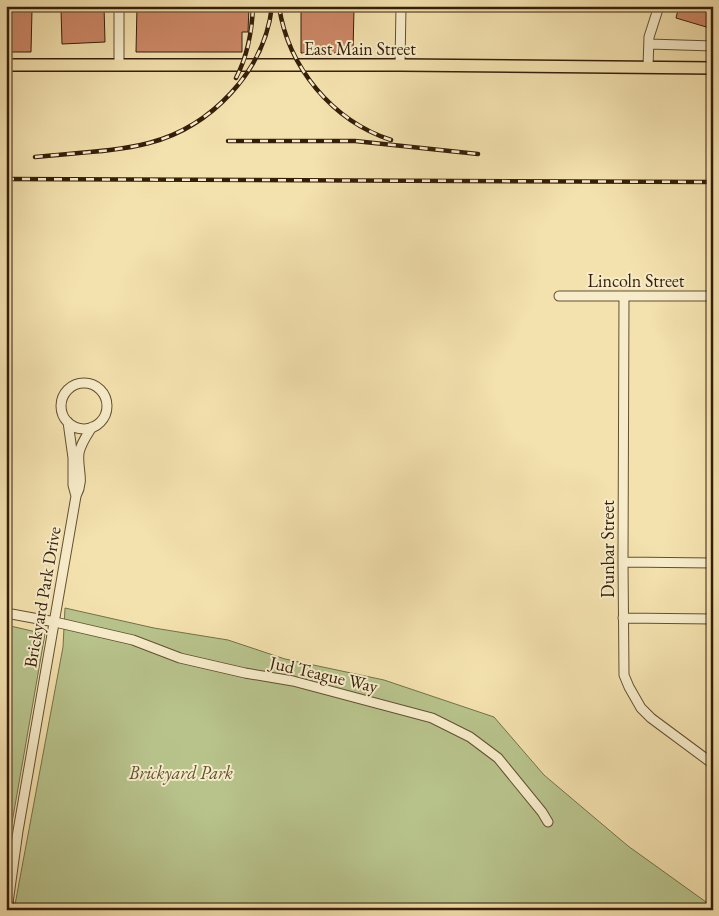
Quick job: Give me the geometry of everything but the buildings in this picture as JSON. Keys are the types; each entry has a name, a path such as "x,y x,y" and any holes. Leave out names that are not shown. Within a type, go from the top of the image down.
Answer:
{"main road":[{"name":"East Main Street","path":"6,65 400,65 713,68"}],"street":[{"path":"119,6 119,65"},
{"path":"400,65 401,6"},
{"path":"648,67 649,37 659,6"},
{"path":"649,44 713,46"},
{"name":"Lincoln Street","path":"559,296 713,296"},
{"name":"Dunbar Street","path":"624,296 624,675 635,699 651,718 713,764"},
{"path":"92,383 104,392 107,400 108,407 102,421 92,427 81,429 74,427 68,422 61,409 61,401 64,394 76,384 92,383"},
{"name":"Brickyard Park Drive","path":"68,422 73,458 72,485 76,496"},
{"name":"Brickyard Park Drive","path":"7,907 18,831 76,496 81,487 79,453 83,441 92,427"},
{"path":"623,562 713,563"},
{"name":"Jud Teague Way","path":"6,613 132,640 180,658 293,680 432,718 470,737 498,758 548,822"},
{"path":"623,618 713,619"}],"green space":[{"name":"Brickyard Park","path":"65,608 154,628 228,640 285,659 384,680 494,717 544,775 628,846 713,907 713,910 14,910 63,647"},
{"path":"6,625 45,634 6,857"}],"railway":[{"path":"236,78 244,61 249,43 253,6"},
{"path":"35,157 136,146 172,135 193,124 213,110 231,93 246,74 259,53 267,30 272,6"},
{"path":"279,6 284,29 292,50 303,71 317,89 332,106 350,120 391,140"},
{"path":"228,141 355,141 478,154"},
{"path":"6,179 713,182"}]}
